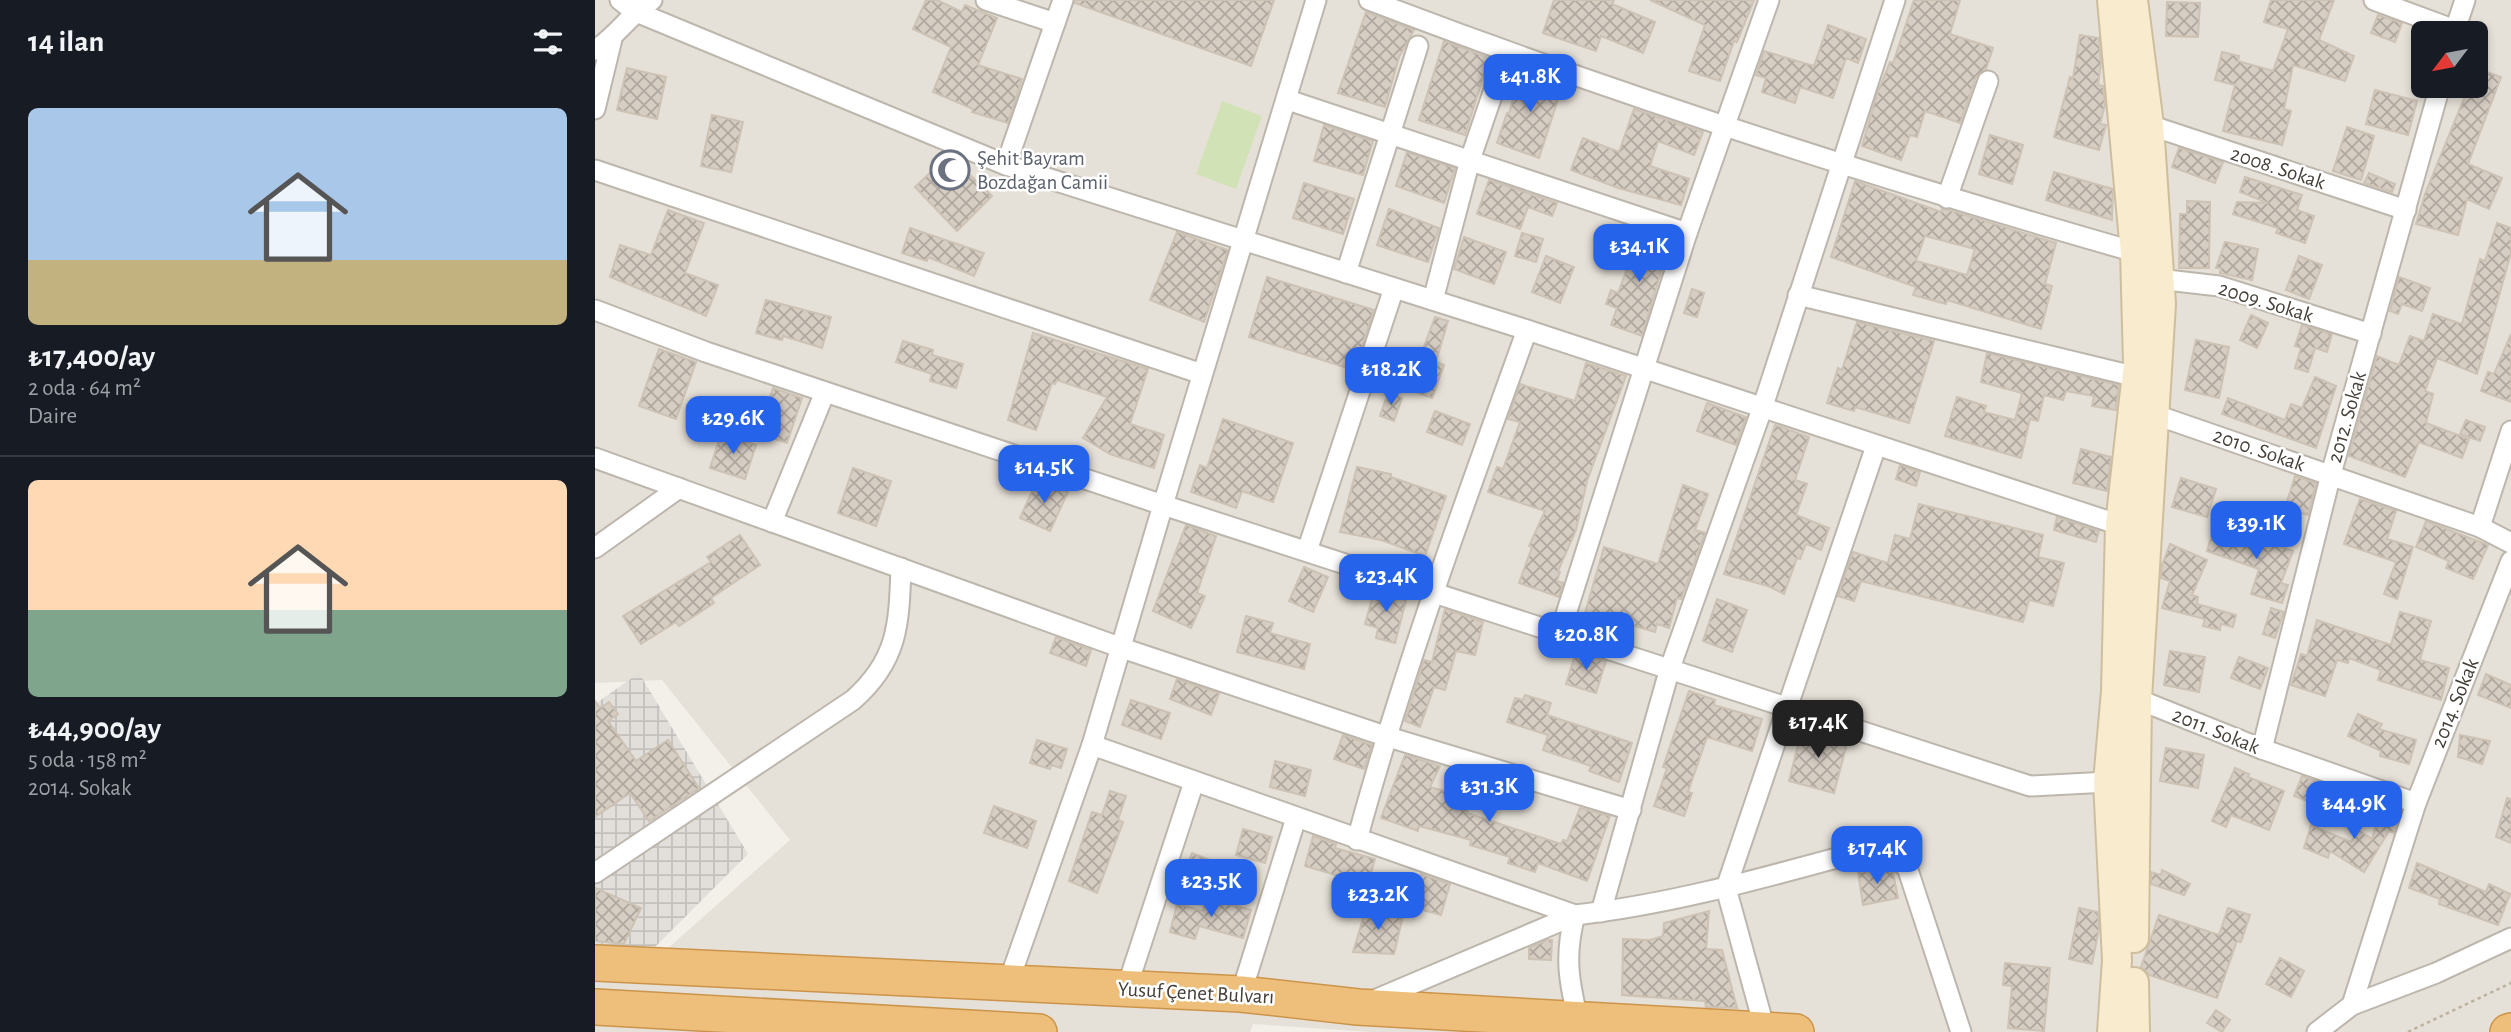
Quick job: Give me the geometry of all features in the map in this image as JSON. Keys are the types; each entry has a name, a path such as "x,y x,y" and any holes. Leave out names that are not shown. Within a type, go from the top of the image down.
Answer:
{"highway":[{"name":"Yusuf Çenet Bulvarı","path":"595,962 1241,994 1358,1007 1780,1031"},
{"path":"595,1007 1039,1032"}],"main road":[{"path":"2112,0 2135,252 2137,377 2120,525 2116,691 2108,782 2117,960 2112,1032"},
{"path":"2133,0 2149,125 2161,318 2137,699 2134,1032"}],"street":[{"path":"627,6 652,0"},
{"path":"986,0 1055,23"},
{"path":"1006,165 1063,0"},
{"path":"1009,981 1092,745 1316,0"},
{"path":"1369,0 1724,125 1947,198 2135,252"},
{"path":"1601,912 1670,668 1762,409 1895,0"},
{"path":"2374,0 2426,21"},
{"path":"2458,21 2465,0"},
{"path":"1560,633 1687,233 1766,1"},
{"path":"595,109 612,39 627,6"},
{"path":"627,6 1006,165 1527,330 2120,525"},
{"path":"595,50 612,39"},
{"path":"1346,273 1418,47"},
{"path":"1433,300 1470,160 1498,78"},
{"path":"1947,198 1987,81"},
{"name":"2012. Sokak","path":"2262,749 2331,474 2437,98"},
{"path":"1288,100 1687,233"},
{"name":"2008. Sokak","path":"2149,125 2406,211"},
{"path":"595,170 1202,374"},
{"name":"2009. Sokak","path":"2158,279 2219,286 2371,334"},
{"path":"1307,551 1394,288"},
{"path":"1798,295 2137,377"},
{"path":"595,310 825,392 1163,505 2030,786 2108,782"},
{"path":"1357,840 1385,736 1433,592 1527,330"},
{"path":"772,522 825,392"},
{"name":"2010. Sokak","path":"2156,415 2480,527 2511,543"},
{"path":"2480,527 2511,431"},
{"path":"1780,1031 1726,888 1876,446"},
{"path":"595,458 1122,648 1385,736 1631,810"},
{"path":"595,548 679,488"},
{"name":"2014. Sokak","path":"2352,1005 2416,803 2511,561"},
{"path":"595,873 853,700 870,684 889,657 895,640 901,568"},
{"name":"2011. Sokak","path":"2137,699 2262,749 2416,803"},
{"path":"1092,745 1575,915"},
{"path":"1126,990 1194,782"},
{"path":"1241,994 1296,818"},
{"path":"1358,1007 1575,915 1726,888 1866,850 1886,853 1907,867 1961,1032"},
{"path":"1575,915 1569,938 1567,973 1578,1020"},
{"path":"2317,1032 2352,1005 2426,977 2511,939"}],"path":[{"path":"2407,1032 2511,983"}],"shaded area":[{"path":"595,0 2511,0 2511,1032 1370,1032 1253,1024 1250,1032 595,1032 595,949 657,958 790,840 662,680 595,683"},
{"path":"639,673 748,854 649,953 595,948 595,704"}],"green space":[{"path":"1222,101 1262,116 1236,189 1196,174"}],"building":[{"path":"926,0 937,0 962,12 965,5 997,18 978,65 1022,79 1008,123 972,112 973,109 933,92 951,47 913,29"},
{"path":"1075,0 1274,0 1251,66 1075,3"},
{"path":"1554,0 1614,0 1612,4 1655,22 1643,53 1601,36 1596,51 1543,33"},
{"path":"1650,0 1754,0 1737,42 1734,41 1720,81 1689,71 1705,25"},
{"path":"1914,0 1960,0 1950,34 1993,48 1986,69 1976,77 1960,123 1925,111 1917,137 1910,135 1901,160 1862,146 1877,94 1890,62 1893,63"},
{"path":"2271,0 2334,0 2319,40 2354,56 2345,81 2293,65 2284,109 2291,111 2282,145 2223,131 2235,85 2215,80 2222,52 2239,56 2238,61 2273,71 2288,29 2264,22"},
{"path":"2167,2 2200,3 2198,37 2166,36"},
{"path":"1366,12 1414,30 1399,57 1385,107 1338,93"},
{"path":"2378,15 2402,23 2395,42 2371,33"},
{"path":"1828,25 1866,39 1858,63 1846,58 1833,98 1800,87 1795,103 1762,92 1766,78 1756,75 1764,51 1814,66"},
{"path":"2080,35 2099,38 2101,63 2098,85 2103,86 2105,105 2100,124 2106,125 2099,150 2054,137 2070,77 2073,78"},
{"path":"1444,41 1489,58 1465,135 1419,120"},
{"path":"627,68 666,77 657,119 617,110"},
{"path":"1521,69 1563,84 1539,158 1497,143 1507,113 1509,114"},
{"path":"2489,73 2501,77 2468,164 2502,178 2489,209 2467,199 2458,235 2416,224 2425,194 2464,98 2489,98"},
{"path":"2375,90 2417,101 2408,135 2366,124"},
{"path":"1634,109 1703,132 1694,155 1658,141 1650,166 1689,179 1681,205 1618,188 1571,170 1583,138 1619,152"},
{"path":"712,115 743,122 731,172 701,166"},
{"path":"1324,125 1373,141 1363,175 1314,161"},
{"path":"2347,127 2374,136 2361,180 2333,171"},
{"path":"1990,135 2023,145 2012,184 1979,174"},
{"path":"2179,148 2223,162 2215,183 2172,167"},
{"path":"1407,152 1455,168 1444,203 1396,186"},
{"name":"Şehit Bayram Bozdağan Camii","path":"949,155 992,196 957,231 915,187"},
{"path":"2054,172 2113,189 2112,220 2046,200"},
{"path":"2369,173 2395,184 2392,192 2364,183"},
{"path":"2245,177 2302,195 2297,210 2314,216 2305,243 2276,233 2278,228 2233,214 2237,202 2268,203 2240,192"},
{"path":"1489,180 1557,203 1552,216 1528,207 1520,229 1477,214"},
{"path":"1855,181 1941,212 1942,209 1949,210 2056,243 2045,284 2052,286 2041,329 1947,300 1946,304 1913,295 1916,287 1831,257","holes":["1925,236 1975,249 1967,275 1916,261"]},
{"path":"1304,183 1354,199 1343,234 1293,218"},
{"path":"2187,201 2210,202 2209,268 2179,268 2180,214 2187,214"},
{"path":"1389,209 1439,228 1428,262 1377,245"},
{"path":"668,210 704,223 685,273 718,285 706,316 610,277 620,245 651,255"},
{"path":"2497,223 2511,228 2511,253 2477,374 2437,358 2425,391 2433,394 2426,423 2469,439 2462,458 2419,442 2405,477 2349,456 2377,356 2399,365 2410,336 2424,341 2433,314 2462,324 2480,259 2485,261"},
{"path":"910,228 984,253 974,276 928,257 927,261 902,253"},
{"path":"1641,231 1670,241 1642,336 1611,325 1617,308 1606,304 1611,290 1618,293"},
{"path":"1177,232 1228,250 1204,322 1150,300"},
{"path":"1522,233 1543,239 1536,262 1515,256"},
{"path":"1464,237 1506,252 1494,284 1454,269"},
{"path":"2225,242 2258,249 2252,280 2220,273 2221,268 2216,268"},
{"path":"1546,256 1574,267 1560,303 1532,292"},
{"path":"2299,256 2322,265 2309,299 2286,290"},
{"path":"1267,277 1374,310 1354,370 1249,337"},
{"path":"2399,277 2430,288 2422,311 2402,304 2398,314 2390,311"},
{"path":"1692,289 1704,293 1697,317 1684,313"},
{"path":"766,300 831,317 822,348 783,336 782,340 756,333"},
{"path":"2251,315 2268,323 2257,348 2240,340"},
{"path":"1435,317 1448,321 1436,362 1444,365 1432,398 1398,386 1408,357 1419,360"},
{"path":"1857,322 1934,341 1909,423 1855,407 1854,411 1827,403 1838,368 1842,370"},
{"path":"2302,325 2332,334 2327,352 2315,348 2308,372 2295,368 2301,348 2295,346"},
{"path":"1033,333 1148,369 1130,424 1164,435 1154,468 1110,454 1083,438 1107,397 1057,380 1055,384 1052,383 1036,430 1008,420"},
{"path":"2511,334 2511,402 2481,391 2488,372 2494,374"},
{"path":"2196,340 2229,347 2219,398 2185,390"},
{"path":"903,341 933,350 932,355 963,364 956,388 930,381 932,374 896,362"},
{"path":"659,349 696,362 676,419 639,406"},
{"path":"1987,353 2119,385 2116,410 2092,406 2094,396 2066,391 2063,400 2044,395 2038,421 2030,419 2021,458 1945,436 1957,397 1986,406 1984,412 2015,420 2022,393 1981,382"},
{"path":"1586,363 1626,376 1587,481 1576,530 1558,571 1557,581 1563,583 1559,597 1519,583 1532,547 1529,546 1545,511 1488,492 1497,467 1503,469 1520,422 1508,419 1520,384 1575,401"},
{"path":"2315,377 2336,386 2316,448 2222,414 2228,398 2285,420 2291,404 2302,408"},
{"path":"773,388 802,398 787,443 758,433"},
{"path":"1388,393 1402,398 1394,421 1380,416"},
{"path":"1707,403 1746,417 1736,445 1697,431"},
{"path":"1435,411 1470,424 1462,445 1427,432"},
{"path":"1223,419 1293,443 1273,502 1242,491 1236,508 1191,492 1200,465 1207,468"},
{"path":"2466,420 2485,427 2480,441 2460,434"},
{"path":"1775,425 1809,437 1795,480 1807,484 1796,515 1829,528 1821,550 1806,544 1800,559 1797,558 1784,594 1768,586 1724,574"},
{"path":"721,434 756,445 745,479 710,468"},
{"path":"2081,449 2111,457 2107,491 2073,483"},
{"path":"1900,465 1920,472 1916,486 1896,479"},
{"path":"1357,467 1391,474 1391,477 1446,496 1425,556 1381,540 1340,532"},
{"path":"853,468 891,481 876,526 838,513"},
{"path":"2295,476 2316,483 2308,515 2285,508"},
{"path":"1038,478 1068,492 1050,531 1020,518"},
{"path":"2181,478 2216,489 2207,517 2172,507"},
{"path":"1683,485 1708,494 1695,530 1705,533 1681,599 1677,598 1669,628 1657,624 1655,632 1608,618 1605,627 1583,620 1604,547 1658,564"},
{"path":"2360,499 2396,511 2387,539 2413,547 2397,599 2384,594 2396,562 2344,544"},
{"path":"1919,504 2043,535 2038,557 2064,563 2053,606 2029,600 2023,622 1861,581 1854,601 1838,596 1853,552 1888,563 1895,535 1910,539"},
{"path":"2057,517 2099,531 2096,542 2054,530"},
{"path":"2426,521 2488,545 2473,579 2446,568 2449,561 2416,547"},
{"path":"1186,525 1216,536 1197,593 1205,596 1191,628 1153,611"},
{"path":"2214,527 2251,539 2252,535 2293,551 2281,583 2288,585 2282,603 2251,594 2259,569 2207,551"},
{"path":"740,535 760,565 711,598 714,603 679,626 676,622 641,644 623,616 711,562 707,557"},
{"path":"2170,544 2207,560 2192,595 2198,597 2197,604 2236,615 2233,627 2221,624 2220,630 2203,626 2205,619 2162,608 2170,581 2161,578 2162,565"},
{"path":"1304,567 1328,577 1313,612 1289,601"},
{"path":"1375,587 1407,597 1395,643 1376,638 1378,628 1365,624"},
{"path":"1717,599 1747,610 1732,652 1703,641"},
{"path":"2271,608 2284,612 2275,638 2263,634"},
{"path":"1445,609 1483,622 1475,655 1456,651 1445,690 1434,687 1420,727 1405,721 1424,660 1432,662"},
{"path":"2400,612 2431,621 2420,660 2449,668 2441,700 2378,680 2381,670 2349,658 2348,663 2337,660 2325,696 2291,685 2301,654 2307,656 2317,620 2391,645"},
{"path":"1246,616 1273,623 1270,633 1310,644 1304,669 1237,652"},
{"path":"1056,637 1091,650 1086,666 1050,653"},
{"path":"2170,651 2205,657 2199,692 2164,685"},
{"path":"1576,652 1606,661 1596,693 1566,684"},
{"path":"2239,657 2268,668 2260,689 2231,678"},
{"path":"2486,674 2511,685 2511,708 2478,695"},
{"path":"1177,679 1219,693 1211,715 1170,699"},
{"path":"1689,691 1715,700 1714,705 1762,719 1752,751 1707,737 1688,792 1692,793 1684,816 1654,806 1667,768 1663,767"},
{"path":"1525,695 1551,703 1547,715 1632,743 1619,782 1589,771 1591,766 1543,750 1548,735 1507,722 1515,698 1523,700"},
{"path":"1131,700 1170,713 1161,739 1122,725"},
{"path":"595,701 600,708 609,702 618,714 608,721 636,761 668,740 699,788 649,821 630,793 595,817"},
{"path":"2358,714 2382,724 2379,729 2416,740 2409,764 2380,756 2381,751 2348,736"},
{"path":"1803,725 1848,740 1834,793 1789,781"},
{"path":"1343,735 1372,745 1364,769 1334,759"},
{"path":"2460,735 2490,741 2482,764 2458,757"},
{"path":"1037,740 1067,749 1061,768 1051,765 1050,769 1030,763"},
{"path":"2166,748 2204,755 2198,788 2160,781"},
{"path":"1405,755 1440,766 1430,787 1471,798 1467,813 1561,844 1563,840 1567,841 1580,808 1610,816 1587,881 1538,863 1535,872 1508,863 1510,857 1470,845 1471,840 1419,826 1418,831 1381,818"},
{"path":"1275,761 1311,770 1305,796 1270,787"},
{"path":"2235,768 2249,774 2248,777 2284,791 2269,830 2231,815 2226,827 2212,821"},
{"path":"2302,776 2325,784 2317,805 2294,796"},
{"path":"1110,791 1126,796 1118,820 1123,822 1097,893 1069,881 1092,812 1102,815"},
{"path":"2507,798 2511,799 2511,843 2496,837"},
{"path":"2382,804 2401,811 2394,833 2389,831 2364,872 2330,851 2328,858 2304,848 2311,825 2351,842 2358,830 2372,839"},
{"path":"994,806 1036,821 1027,848 984,833"},
{"path":"1243,829 1272,837 1265,863 1236,855"},
{"path":"1313,836 1336,844 1335,848 1375,859 1365,893 1336,884 1339,876 1305,866"},
{"path":"1192,853 1223,865 1215,888 1183,876"},
{"path":"2417,863 2486,892 2489,884 2510,894 2498,925 2439,904 2440,899 2409,888"},
{"path":"1885,867 1893,872 1898,898 1863,905 1858,872"},
{"path":"2162,870 2190,884 2184,895 2151,884 2151,872 2161,875"},
{"path":"1421,874 1450,884 1441,915 1412,907"},
{"path":"595,888 641,908 624,944 595,941"},
{"path":"1207,898 1251,910 1243,938 1199,926 1195,939 1170,932 1177,904 1203,911"},
{"path":"1367,905 1403,916 1394,954 1353,952"},
{"path":"2079,908 2098,912 2099,929 2092,964 2069,959"},
{"path":"2228,908 2250,915 2241,942 2237,941 2217,998 2149,975 2141,967 2159,915 2219,935"},
{"path":"1709,911 1706,949 1722,950 1737,1008 1706,1007 1705,1001 1622,995 1623,939 1650,940 1663,936 1664,923"},
{"path":"1552,940 1551,960 1529,959 1529,948"},
{"path":"2280,958 2304,971 2291,997 2266,984"},
{"path":"2005,963 2050,968 2044,1031 2008,1028 2012,986 2003,985"},
{"path":"2216,1010 2230,1020 2222,1032 2207,1023"}],"place":[{"name":"Şehit Bayram Bozdağan Camii","path":"950,170"}]}
